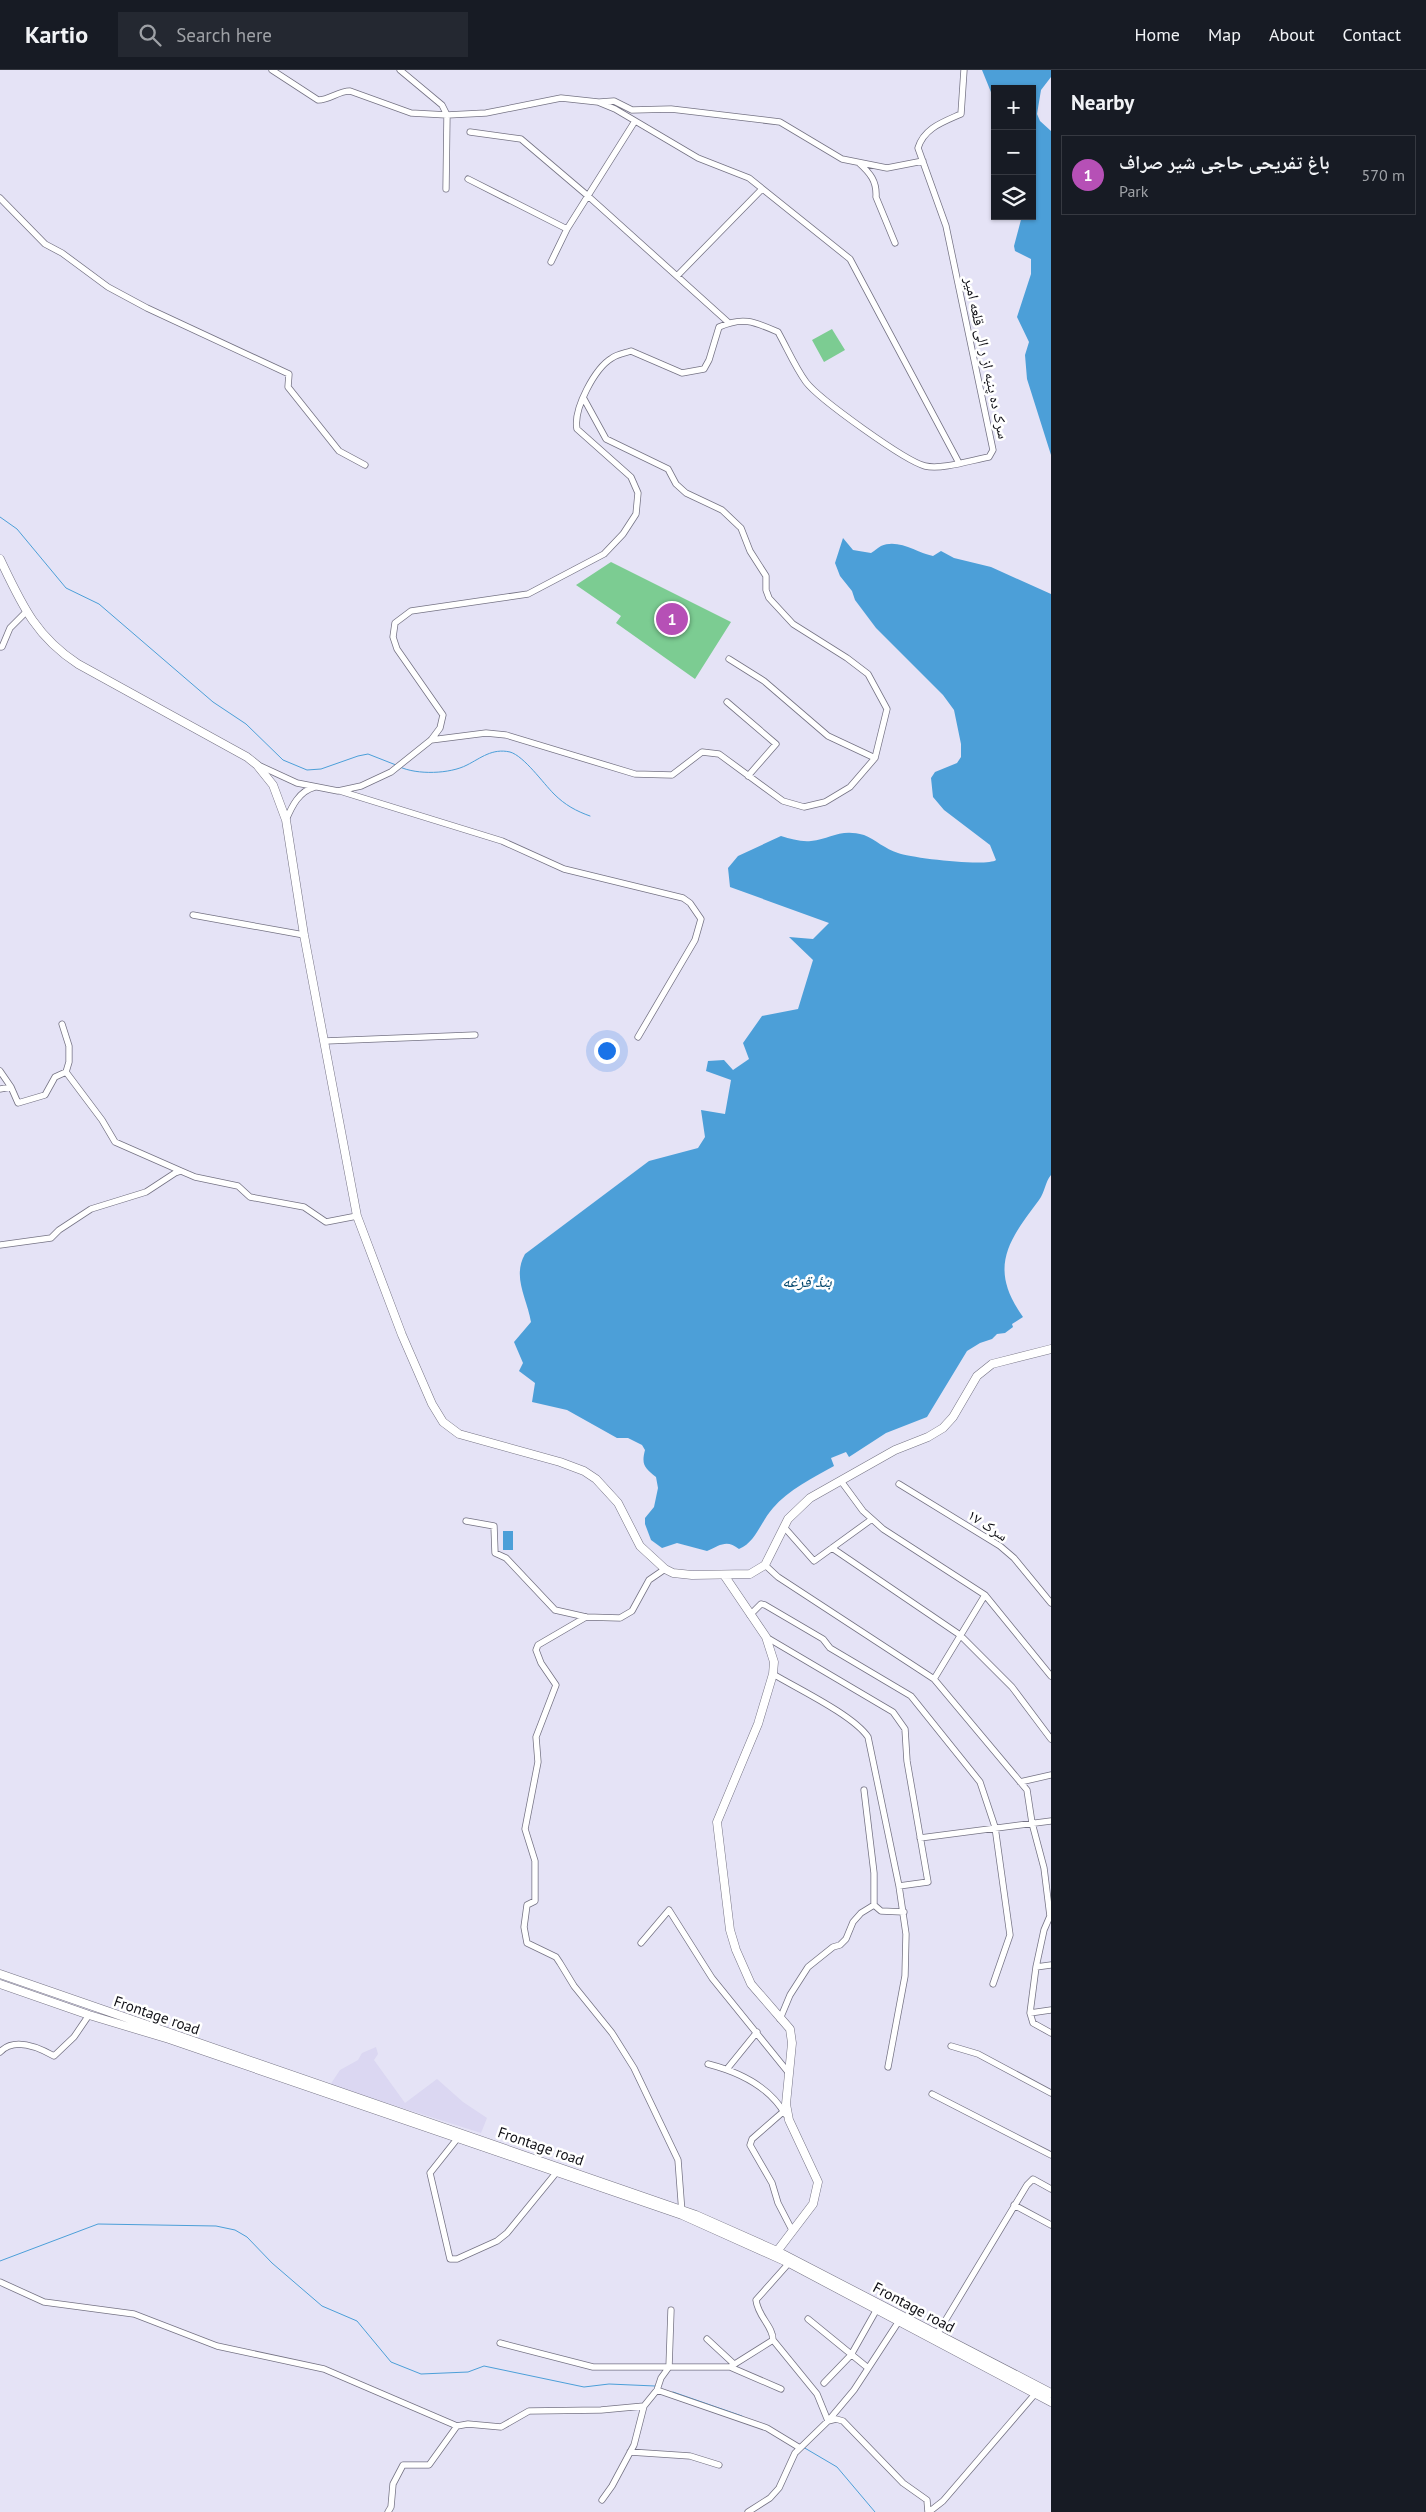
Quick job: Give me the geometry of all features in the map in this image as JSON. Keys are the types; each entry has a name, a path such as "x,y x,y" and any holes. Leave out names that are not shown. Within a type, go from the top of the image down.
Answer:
{"main road":[{"path":"0,559 26,612 48,640 78,664 237,750 256,764 273,786 286,820 304,935 357,1216 402,1335 432,1404 443,1422 469,1437 560,1462 584,1471 596,1479 618,1503 640,1546 665,1569 683,1575 750,1574 765,1565 784,1527 800,1506 895,1450 928,1437 943,1428 953,1417 977,1376 992,1364 1051,1349"},
{"path":"724,1575 766,1637 774,1662 773,1674 758,1724 717,1822 727,1907 736,1950 751,1984 790,2029 792,2043 786,2104 789,2120 818,2182 813,2204 775,2253 789,2263 935,2338 1051,2402"},
{"name":"Frontage road","path":"0,1974 682,2212 775,2253 935,2338 1051,2394"},
{"path":"0,1984 89,2015 169,2039 556,2173 682,2212"}],"street":[{"path":"272,70 318,100 326,100 342,91 350,91 411,113 447,115 486,113 561,98 598,102 614,101 632,110 671,108 780,122 842,160 886,168 922,161"},
{"path":"400,70 442,105 447,115 446,189"},
{"name":"سرک ده پنبه از ر الی قلعه امیر","path":"729,323 746,320 778,332 806,381 820,398 892,447 925,466 959,463 989,457 993,450 946,226 918,148 920,140 930,129 961,114 964,70"},
{"path":"598,102 635,121 698,158 750,178 850,259 959,463"},
{"path":"551,262 568,229 635,121"},
{"path":"338,791 361,786 390,772 431,740 440,728 443,715 397,649 393,637 395,623 410,611 528,594 604,554 623,534 636,514 638,493 632,477 577,428 575,419 592,378 612,358 631,350 682,373 704,369 709,360 719,327 729,323 588,196 521,139 470,132"},
{"path":"859,163 871,174 877,188 876,197 895,243"},
{"path":"468,179 568,229"},
{"path":"677,276 762,189"},
{"path":"0,198 45,244 62,253 108,286 147,308 289,374 288,387 339,451 365,465"},
{"path":"431,740 486,733 506,735 634,774 672,775 702,752 719,754 783,801 804,807 825,802 850,787 875,758 887,709 868,674 847,658 793,624 769,598 766,590 766,576 750,551 741,528 731,518 722,510 686,493 676,484 668,469 606,439 584,399"},
{"path":"0,647 2,647 10,628 26,612"},
{"path":"729,659 764,681 828,736 875,758"},
{"path":"727,702 776,744 748,776"},
{"path":"256,764 297,783 324,787 502,841 564,869 683,898 690,903 701,919 696,940 638,1037"},
{"path":"286,820 293,804 304,792 314,787 324,787"},
{"path":"193,915 304,935"},
{"path":"0,1071 12,1087 18,1103 45,1095 55,1077 66,1072 69,1062 68,1046 62,1024"},
{"path":"325,1041 475,1035"},
{"path":"66,1072 102,1120 115,1142 195,1177 238,1186 250,1197 304,1207 326,1222 357,1216"},
{"path":"0,1089 12,1087"},
{"path":"0,1245 51,1238 59,1230 91,1209 146,1192 175,1172 181,1171"},
{"path":"841,1481 863,1511 883,1529 985,1594 1051,1676"},
{"name":"سرک ۱۷","path":"899,1484 1000,1546 1014,1558 1051,1603"},
{"path":"784,1527 814,1561 872,1519"},
{"path":"466,1521 494,1526 496,1553 506,1558 555,1610 586,1617 620,1618 632,1611 649,1580 665,1569"},
{"path":"832,1548 960,1635 1012,1687 1051,1739"},
{"path":"765,1565 778,1577 934,1679 1027,1790 1032,1823 1048,1868 1051,1916 1044,1930 1036,1967 1030,2012 1032,2023 1051,2033"},
{"path":"934,1679 985,1594"},
{"path":"750,1615 761,1604 765,1605 823,1639 830,1648 911,1696 980,1782 995,1828 1010,1935 994,1984"},
{"path":"586,1617 538,1645 536,1650 541,1663 556,1685 536,1737 538,1762 524,1829 535,1861 535,1901 527,1905 524,1927 527,1943 535,1949 556,1958 574,1986 617,2039 634,2068 678,2160 682,2212"},
{"path":"766,1637 893,1712 905,1729 906,1761 928,1882 899,1886"},
{"path":"773,1674 862,1728 868,1737 899,1886 906,1934 905,1976 888,2067"},
{"path":"1020,1782 1051,1775"},
{"path":"864,1790 874,1873 874,1905 881,1911 904,1912"},
{"path":"920,1838 1051,1821"},
{"path":"780,2019 790,1995 808,1967 833,1947 840,1945 846,1940 853,1922 861,1913 874,1905"},
{"path":"641,1943 669,1910 712,1978 788,2072"},
{"path":"1036,1967 1051,1965"},
{"path":"1030,2012 1051,2010"},
{"path":"0,2052 5,2047 18,2045 32,2046 54,2056 74,2037 89,2015"},
{"path":"727,2069 757,2032"},
{"path":"951,2046 978,2054 1051,2093"},
{"path":"708,2064 727,2069 767,2089 789,2120"},
{"path":"932,2094 1051,2155"},
{"path":"784,2111 752,2139 750,2145 772,2183 778,2203 792,2230"},
{"path":"457,2139 430,2173 450,2259 457,2259 497,2242 507,2233 556,2173"},
{"path":"935,2338 1014,2205 1033,2179 1051,2189"},
{"path":"1014,2205 1051,2225"},
{"path":"789,2263 756,2300 761,2318 771,2329 773,2340 817,2394 828,2421"},
{"path":"0,2282 44,2302 134,2314 217,2346 324,2369 457,2426 468,2424 501,2427 529,2411 601,2410 644,2406"},
{"path":"824,2383 851,2355 877,2309"},
{"path":"602,2500 630,2452 644,2406 657,2390 668,2367 671,2310"},
{"path":"808,2319 868,2368"},
{"path":"748,2512 770,2498 779,2488 795,2453 828,2421 854,2390 899,2321"},
{"path":"707,2338 732,2366 781,2389"},
{"path":"500,2343 593,2367 668,2367 732,2366 773,2340"},
{"path":"657,2390 767,2428 800,2448"},
{"path":"828,2421 836,2418 843,2421 903,2483 927,2500 929,2512 944,2501 1036,2394"},
{"path":"388,2512 391,2507 394,2484 403,2465 429,2465 457,2426"},
{"path":"630,2452 690,2456 719,2465"}],"shaded area":[{"path":"376,2047 378,2054 374,2060 405,2103 437,2079 463,2102 487,2118 481,2133 330,2085 340,2070 358,2060 362,2053"}],"green space":[{"path":"832,329 845,350 824,362 812,340"},
{"path":"611,562 731,622 695,679 616,623 621,616 576,585"}],"water":[{"path":"982,70 1051,70 1051,77 1041,90 1037,114 1040,121 1051,131 1051,455 1027,379 1025,355 1029,342 1017,317 1031,274 1031,259 1015,251 1014,246 1021,220 1036,220 1036,85 991,85 991,92"},
{"name":"بندٔ قرغه","path":"843,538 853,550 871,553 881,546 888,544 901,545 933,556 941,551 954,558 991,567 1051,594 1051,1175 1041,1197 1018,1229 1006,1256 1006,1284 1012,1300 1023,1317 1012,1324 1013,1327 1005,1333 997,1334 992,1339 980,1343 967,1351 927,1417 886,1433 849,1457 846,1452 831,1458 834,1466 802,1484 779,1501 750,1541 739,1549 731,1544 727,1544 707,1551 677,1543 662,1548 651,1540 645,1524 645,1518 654,1507 658,1488 656,1477 645,1466 643,1459 645,1450 642,1445 628,1438 617,1438 567,1410 532,1402 535,1383 519,1371 523,1363 514,1342 531,1322 520,1279 521,1263 525,1254 649,1161 698,1148 705,1137 701,1110 725,1114 731,1080 706,1071 708,1061 724,1060 733,1070 749,1059 743,1043 762,1016 798,1009 813,960 789,937 813,939 829,923 730,887 728,868 738,856 781,836 807,841 842,833 856,833 906,855 979,863 996,860 990,845 944,810 933,797 931,778 935,772 957,763 961,757 961,744 954,710 943,695 876,628 855,600 852,591 840,576 835,563"},
{"path":"503,1531 513,1531 513,1550 503,1550"}],"waterway":[{"path":"0,517 17,529 66,588 99,604 213,702 246,724 283,760 307,770 321,769 368,754 396,765"},
{"path":"400,767 415,771 443,772 460,768 498,751 510,752 527,764 562,801 575,810 590,816"},
{"path":"0,2261 98,2224 216,2226 235,2230 247,2237 272,2263 322,2306 357,2321 391,2362 421,2374 468,2372 484,2366 584,2387 609,2384 655,2386"},
{"path":"673,2392 742,2416"},
{"path":"803,2447 837,2467 875,2512"}],"place":[{"name":"باغ تفریحی حاجی شیر صراف","path":"672,619"}]}
